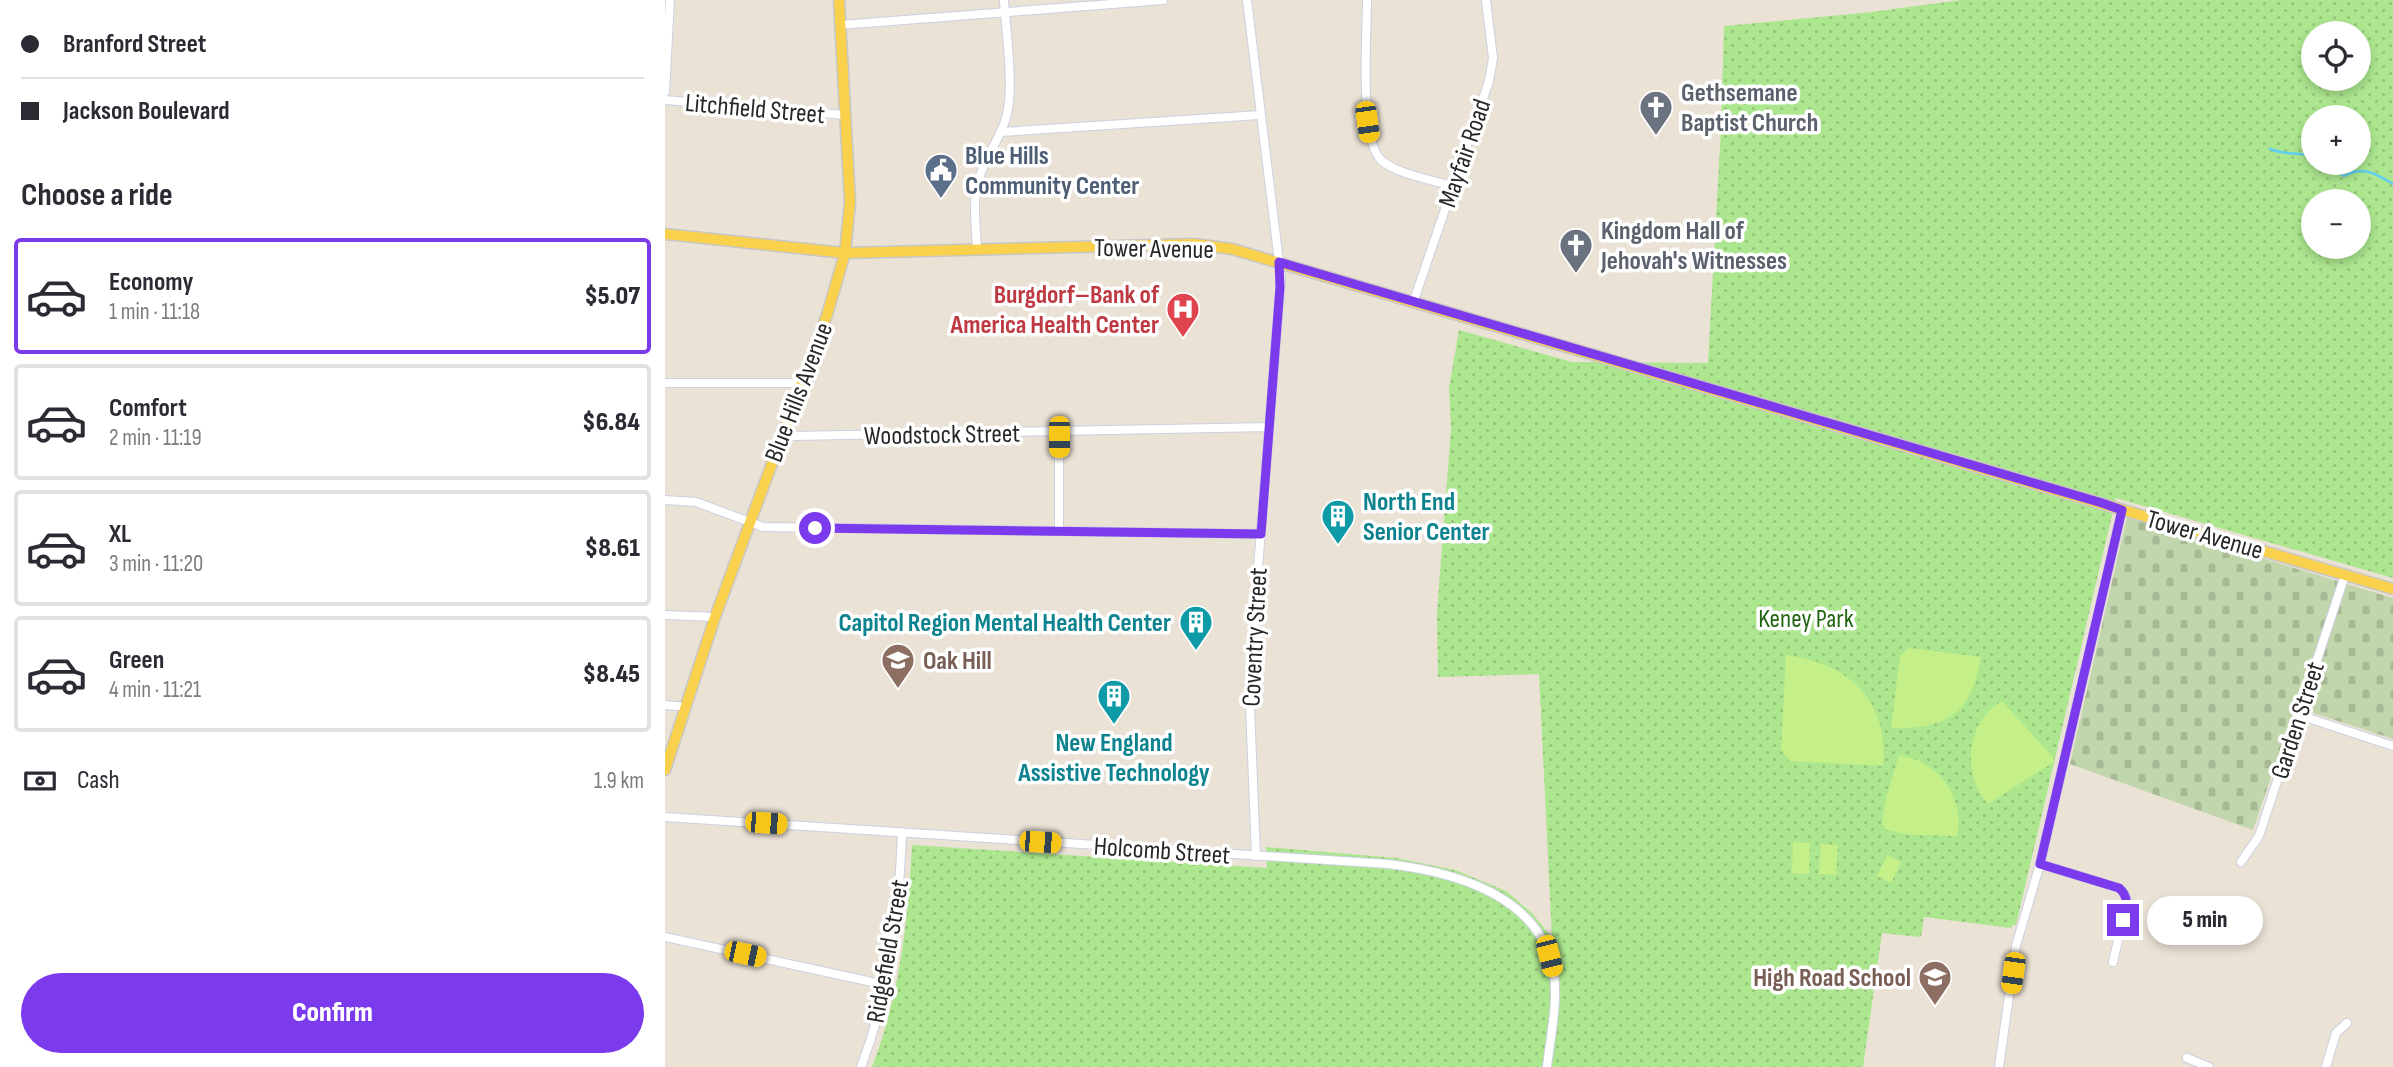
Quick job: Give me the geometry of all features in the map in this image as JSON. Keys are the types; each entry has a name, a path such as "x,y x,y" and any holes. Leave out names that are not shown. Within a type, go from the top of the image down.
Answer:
{"main road":[{"name":"Blue Hills Avenue","path":"665,770 715,617 832,301 845,253 850,202 839,0"},
{"name":"Tower Avenue","path":"665,234 845,253 1194,244 1232,250 2393,589"}],"street":[{"path":"665,92 670,0"},
{"path":"977,249 977,187 982,169 1001,132 1007,113 1004,0"},
{"path":"841,25 1163,0"},
{"name":"Coventry Street","path":"1247,0 1280,287 1248,694 1256,856"},
{"path":"1367,0 1367,122 1373,148 1378,158 1394,169 1452,186"},
{"name":"Mayfair Road","path":"1413,303 1491,70 1492,43 1486,0"},
{"name":"Litchfield Street","path":"665,100 845,116"},
{"path":"1001,132 1260,116"},
{"path":"665,383 802,383"},
{"name":"Woodstock Street","path":"783,434 794,436 1269,428"},
{"path":"1059,432 1059,531"},
{"path":"665,500 696,502 763,527 1261,534"},
{"path":"1999,1067 2016,946 2040,864 2122,510"},
{"name":"Garden Street","path":"2241,862 2259,836 2345,575"},
{"path":"665,615 715,617"},
{"path":"665,705 686,707"},
{"path":"2299,715 2393,747"},
{"name":"Holcomb Street","path":"665,817 1412,868 1455,878 1509,902 1529,921 1543,941 1554,975 1555,993 1547,1067"},
{"name":"Ridgefield Street","path":"861,1067 886,985 898,911 902,832"},
{"path":"2040,864 2119,888 2125,894 2127,901 2113,962"},
{"path":"665,937 886,985"},
{"path":"2326,1067 2336,1033 2347,1023"},
{"path":"2187,1058 2209,1067"}],"green space":[{"name":"Keney Park","path":"1960,0 2393,0 2393,578 2116,498 2016,925 2011,928 1924,917 1921,937 1882,933 1863,1067 872,1067 882,1040 901,958 912,845 1267,868 1266,847 1397,858 1455,870 1506,891 1532,913 1552,938 1539,674 1438,677 1437,613 1451,428 1449,388 1459,330 1572,362 1708,363 1724,26 1872,12"},
{"path":"2127,517 2393,598 2393,739 2295,707 2253,830 2070,764"},
{"path":"1909,648 1981,657 1977,677 1971,693 1953,715 1927,725 1891,728 1900,656"},
{"path":"1786,655 1828,666 1846,676 1860,689 1872,704 1880,722 1883,766 1789,761 1781,750"},
{"path":"2002,701 2054,758 2054,762 1988,804 1979,792 1974,778 1971,749 1981,721"},
{"path":"1899,755 1926,765 1946,783 1957,808 1957,836 1911,835 1886,830 1882,824 1886,798"},
{"path":"1793,842 1810,843 1809,874 1792,873"},
{"path":"1821,844 1838,845 1836,875 1819,874"},
{"path":"1887,855 1901,862 1891,883 1877,876"}],"waterway":[{"path":"2270,149 2301,154"},
{"path":"2371,173 2393,184"},
{"path":"2343,175 2346,175"}],"place":[{"name":"Gethsemane Baptist Church","path":"1656,137"},
{"name":"Blue Hills Community Center","path":"941,200"},
{"name":"Kingdom Hall of Jehovah's Witnesses","path":"1576,275"},
{"name":"Burgdorf–Bank of America Health Center","path":"1183,339"},
{"name":"North End Senior Center","path":"1338,546"},
{"name":"Capitol Region Mental Health Center","path":"1196,652"},
{"name":"Oak Hill","path":"898,690"},
{"name":"New England Assistive Technology","path":"1114,726"},
{"name":"High Road School","path":"1935,1007"}],"route":[{"path":"815,528 1261,534 1281,278 1279,262 1435,310 2102,503 2122,510 2040,864 2119,888 2127,901 2123,920"}]}
